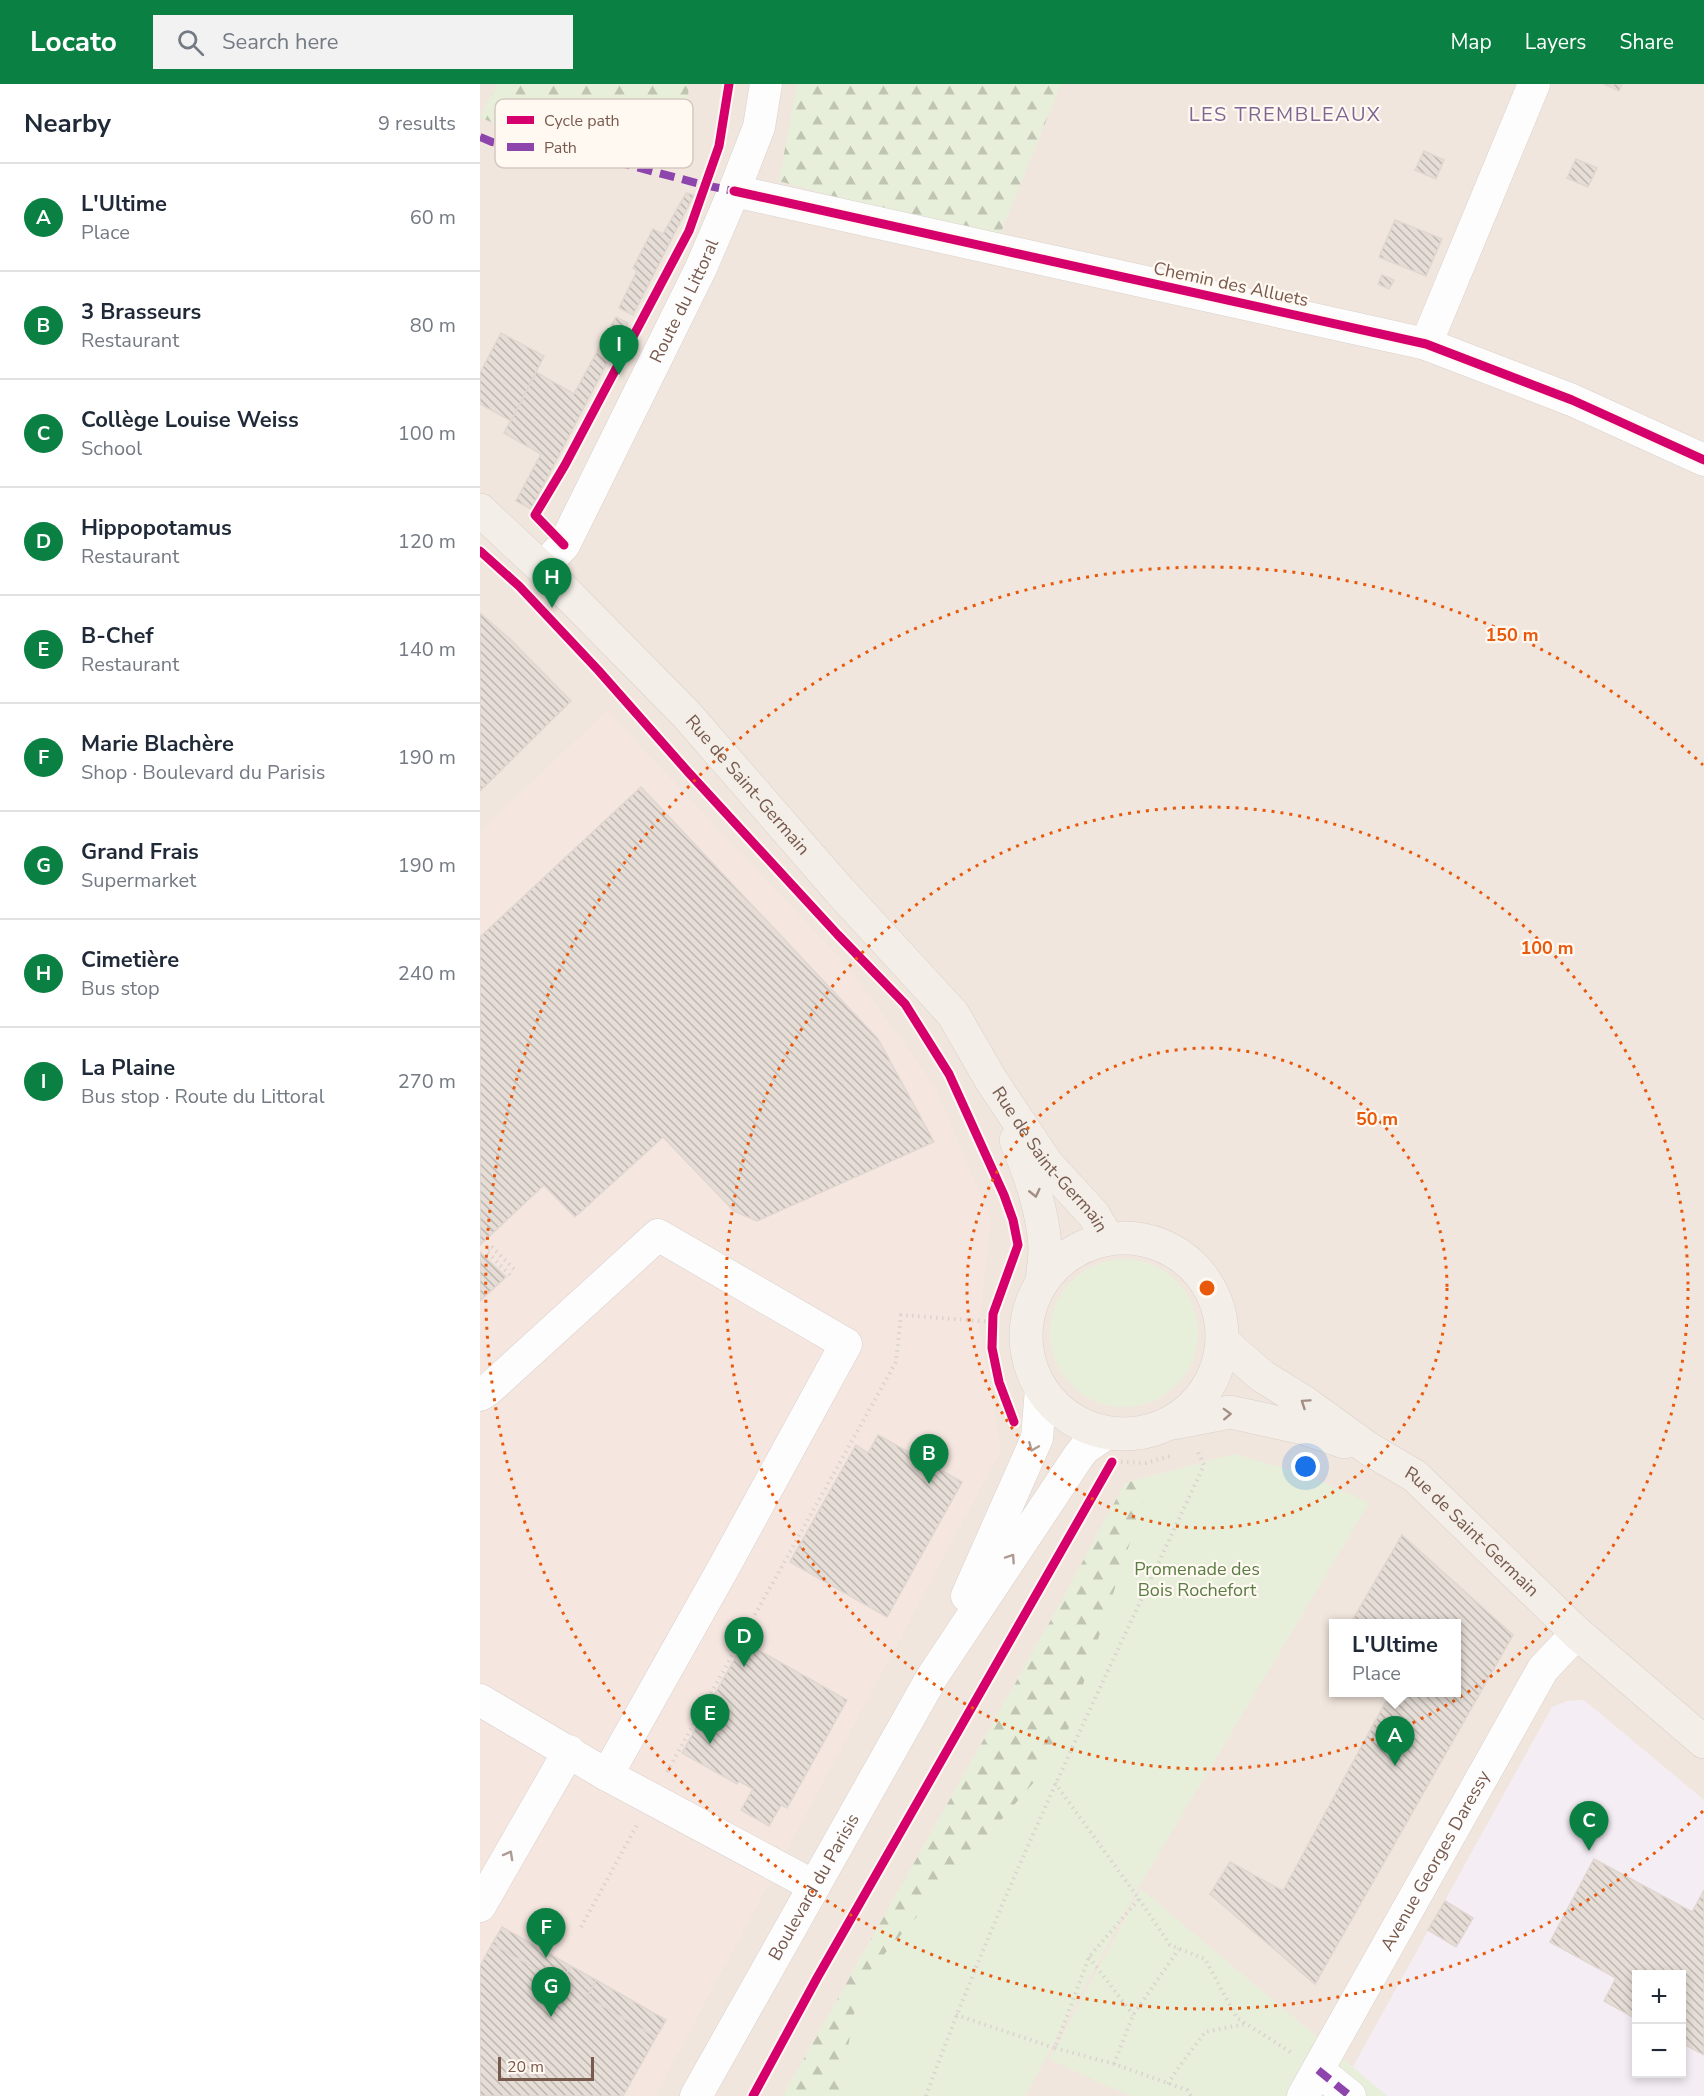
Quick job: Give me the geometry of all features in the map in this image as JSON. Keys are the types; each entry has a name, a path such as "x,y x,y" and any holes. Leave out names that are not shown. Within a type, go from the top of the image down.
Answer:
{"main road":[{"name":"Rue de Saint-Germain","path":"480,510 542,568 686,714 840,891 953,1014 991,1080 1047,1164 1094,1215 1107,1238"},
{"name":"Rue de Saint-Germain","path":"991,1080 1032,1180 1045,1249 1042,1281"},
{"path":"1169,1423 1190,1409 1207,1389 1218,1367 1223,1342 1220,1312 1208,1285 1190,1262 1165,1245 1136,1238 1107,1238 1082,1246 1060,1261 1042,1281 1030,1306 1025,1335 1029,1363 1041,1389 1059,1410 1083,1425 1107,1433 1139,1433 1169,1423 1230,1412 1303,1428 1369,1449"},
{"name":"Rue de Saint-Germain","path":"1223,1342 1262,1376 1304,1401 1369,1449 1415,1476 1577,1633 1704,1742"}],"street":[{"name":"Route du Littoral","path":"542,568 564,545 701,268 759,127 766,84"},
{"path":"1426,344 1533,84"},
{"name":"Chemin des Alluets","path":"734,191 1426,344 1572,400 1704,460"},
{"path":"480,1395 658,1235 846,1344 607,1775"},
{"name":"Boulevard du Parisis","path":"932,1677 1037,1438 1041,1389"},
{"name":"Boulevard du Parisis","path":"696,2096 932,1677 1078,1457 1085,1448 1107,1433"},
{"name":"Avenue Georges Daressy","path":"1310,2083 1544,1669 1577,1633"},
{"path":"480,1700 651,1800 814,1886"},
{"path":"480,1906 569,1751"},
{"path":"1310,2083 1350,2096"}],"path":[{"path":"510,1275 486,1251 491,1246 515,1270"},
{"path":"581,1927 896,1362 901,1315 993,1322"},
{"path":"927,2096 956,2015 1055,1783 1204,1465 1196,1449"},
{"path":"1055,1783 1170,1945 1205,1959 1236,2018 1310,2083"},
{"path":"1055,2048 1089,1957 1139,1899"},
{"path":"1114,2064 1133,2015 1179,1948"},
{"path":"1089,1957 1133,2015"},
{"path":"956,2015 1055,2048 1114,2064 1187,2090 1191,2096"},
{"path":"1168,2085 1205,2032 1245,2024"}],"shaded area":[{"path":"480,84 1704,84 1704,2096 480,2096"},
{"path":"607,711 851,970 934,1085 991,1220 979,1324 1001,1450 655,2096 480,2096 480,831"},
{"path":"1584,1700 1704,1800 1704,2096 1383,2096 1350,2072 1552,1707 1567,1701"}],"green space":[{"path":"497,84 688,84 688,99 495,99 495,124 480,117"},
{"path":"797,84 1061,84 997,242 779,181"},
{"path":"1124,1259 1152,1264 1177,1280 1193,1305 1198,1333 1193,1361 1177,1386 1152,1402 1124,1407 1096,1402 1071,1386 1055,1361 1050,1333 1055,1305 1071,1280 1096,1264"},
{"name":"Promenade des Bois Rochefort","path":"1234,1454 1304,1474 1369,1503 1140,1885 1025,2096 783,2096 1061,1602 1125,1483"},
{"path":"1152,1476 1061,1751 860,1982 839,2096 783,2096 1061,1602 1125,1483"},
{"path":"1141,1889 1387,2096 1130,2096 1049,2059"}],"building":[{"path":"1604,84 1622,84 1619,91"},
{"path":"1424,151 1444,160 1436,179 1415,170"},
{"path":"1576,159 1597,168 1588,187 1567,178"},
{"path":"686,193 694,195 633,315 619,308 637,271 633,268 653,229 663,234"},
{"path":"1395,220 1442,239 1426,276 1379,257"},
{"path":"1382,275 1394,280 1389,289 1378,284"},
{"path":"616,317 628,323 531,509 516,501 541,454 504,433 536,372 574,394"},
{"path":"501,333 544,356 511,421 480,404 480,373"},
{"path":"480,613 511,640 571,701 480,791"},
{"path":"641,787 878,1039 934,1142 757,1221 734,1211 663,1137 575,1217 544,1185 480,1245 480,937"},
{"path":"480,1252 506,1277 480,1301"},
{"path":"878,1435 962,1482 887,1617 790,1562 856,1445 868,1453"},
{"path":"1402,1535 1513,1635 1315,1984 1210,1894 1230,1862 1283,1891 1388,1697 1461,1697 1461,1619 1353,1619"},
{"path":"744,1642 847,1700 787,1808 781,1805 769,1826 741,1810 753,1789 739,1781 737,1784 682,1753"},
{"path":"1594,1859 1692,1912 1704,1890 1704,2055 1686,2045 1686,1970 1632,1970 1632,2017 1604,2001 1616,1978 1550,1942"},
{"path":"1445,1901 1473,1918 1456,1947 1428,1930"},
{"path":"502,1927 571,1966 561,1983 492,1944"},
{"path":"492,1944 561,1983 571,1966 596,1980 587,1997 656,2037 623,2096 480,2096 480,1966"},
{"path":"596,1980 666,2020 656,2037 587,1997"}],"marked path":[{"path":"480,137 495,142"},
{"path":"640,168 734,191"},
{"path":"1318,2070 1350,2096"}],"cycle path":[{"path":"564,545 535,515 565,465 689,231 719,146 729,84"},
{"path":"734,191 1426,344 1572,400 1704,460"},
{"path":"480,551 519,586 598,670 689,773 838,935 905,1004 949,1074 1004,1195 1013,1220 1018,1245 993,1314 992,1348 999,1382 1014,1422"},
{"path":"753,2096 817,1978 1112,1462"}],"place":[{"name":"La Plaine","path":"619,375"},
{"name":"Cimetière","path":"552,608"},
{"name":"3 Brasseurs","path":"929,1484"},
{"name":"Hippopotamus","path":"744,1667"},
{"name":"B-Chef","path":"710,1744"},
{"name":"L'Ultime","path":"1395,1766"},
{"name":"Collège Louise Weiss","path":"1589,1851"},
{"name":"Marie Blachère","path":"546,1958"},
{"name":"Grand Frais","path":"551,2017"}],"district":[{"name":"LES TREMBLEAUX","path":"1285,114"}]}
